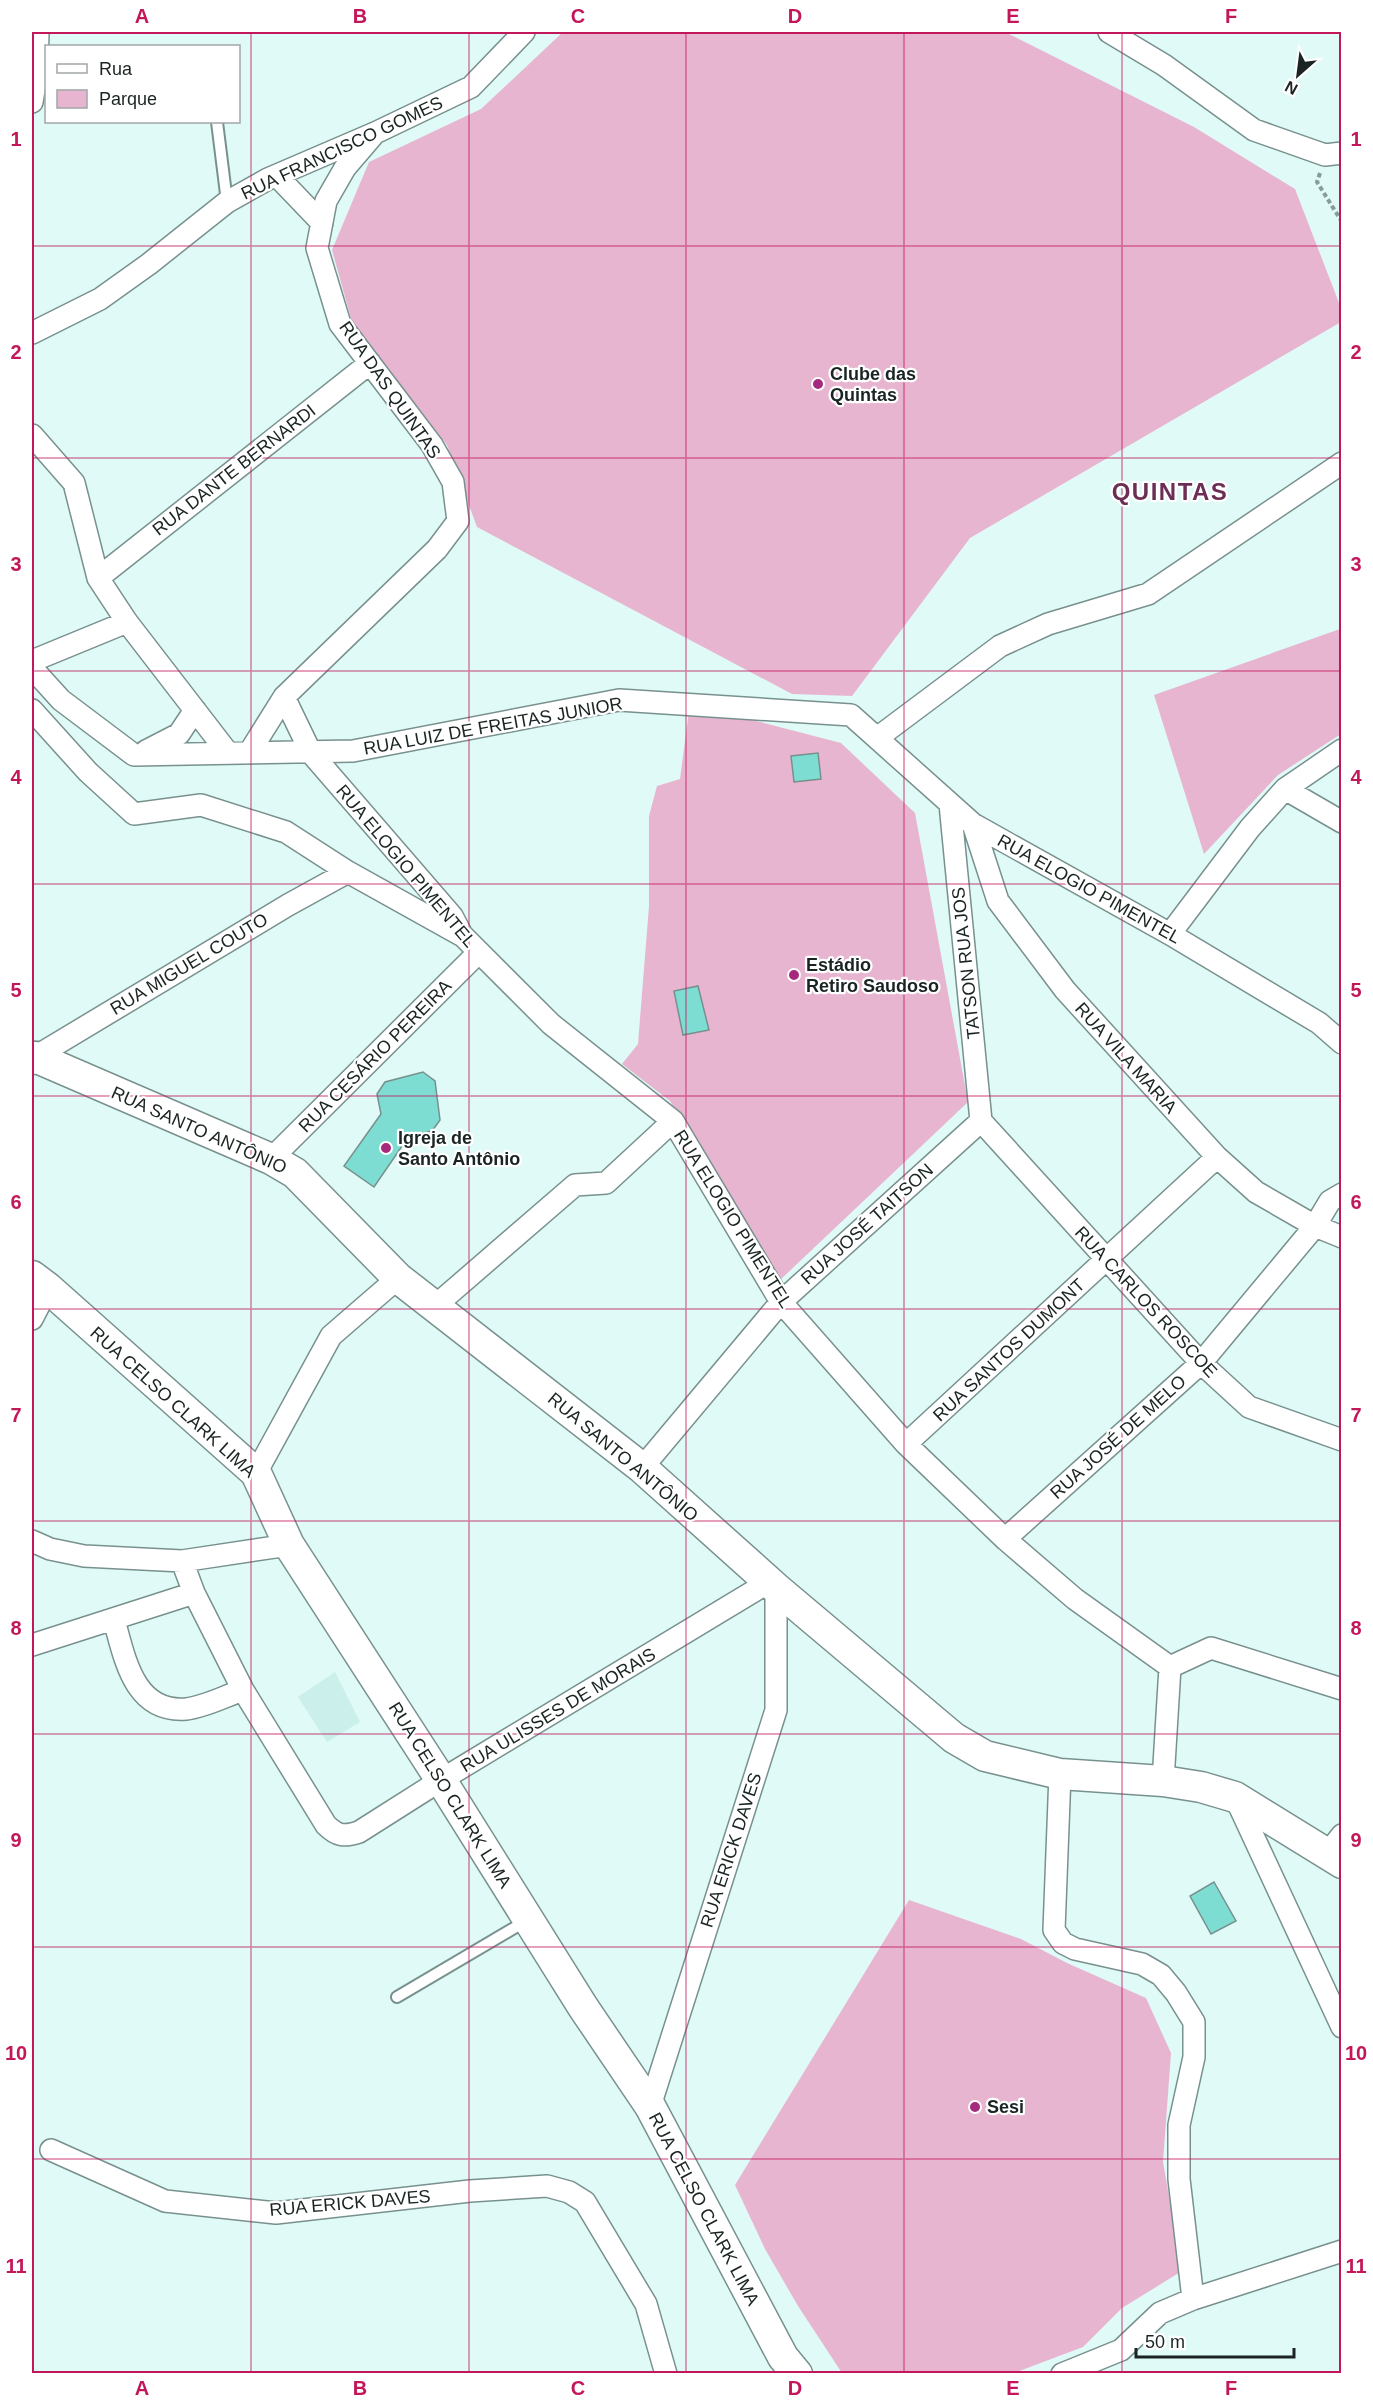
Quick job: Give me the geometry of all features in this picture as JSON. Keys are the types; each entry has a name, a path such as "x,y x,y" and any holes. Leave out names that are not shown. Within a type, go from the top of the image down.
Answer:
{"street":[{"path":"32,102 37,72 38,32"},
{"name":"RUA FRANCISCO GOMES","path":"32,333 100,299 149,264 227,202 277,176 471,87 524,32"},
{"path":"1110,32 1164,65 1254,130 1333,154"},
{"name":"RUA DAS QUINTAS","path":"284,697 437,549 458,521 453,482 432,445 340,324 317,248 326,201 345,168 375,133"},
{"path":"277,176 322,223"},
{"name":"RUA DANTE BERNARDI","path":"98,578 370,363"},
{"path":"32,435 74,483 98,578 126,622 228,753"},
{"path":"877,738 1000,646 1048,624 1148,594 1341,463"},
{"path":"32,661 126,622"},
{"path":"32,668 60,700 134,755 155,748 179,734 195,710"},
{"path":"249,753 284,697"},
{"name":"RUA ELOGIO PIMENTEL","path":"284,697 311,753 452,916 462,935 551,1024 673,1121 780,1302 906,1444 1005,1539 1075,1599 1170,1667"},
{"name":"RUA LUIZ DE FREITAS JUNIOR","path":"134,755 353,751 619,700 851,715"},
{"path":"32,710 88,772 134,814 201,805 286,832 348,872 462,935"},
{"name":"RUA ELOGIO PIMENTEL","path":"851,715 973,824 1170,934 1319,1023 1341,1043"},
{"path":"1170,934 1250,828 1285,789 1341,750"},
{"path":"1285,789 1341,822"},
{"name":"TATSON RUA JOS","path":"950,804 981,1121"},
{"name":"RUA VILA MARIA","path":"973,824 998,901 1065,990 1217,1157 1256,1192 1315,1226 1341,1237"},
{"name":"RUA MIGUEL COUTO","path":"33,1057 288,905 348,872"},
{"name":"RUA CESÁRIO PEREIRA","path":"271,1160 479,952"},
{"name":"RUA SANTO ANTÔNIO","path":"33,1057 271,1160 295,1173 398,1278 642,1468 773,1585 954,1738 985,1756 1060,1774 1163,1781 1201,1787 1235,1797 1337,1851"},
{"path":"435,1306 575,1185 606,1183 673,1121"},
{"name":"RUA CARLOS ROSCOE","path":"981,1121 1201,1363 1249,1407 1341,1440"},
{"name":"RUA JOSÉ TAITSON","path":"642,1468 780,1302 981,1121"},
{"name":"RUA SANTOS DUMONT","path":"906,1444 1217,1157"},
{"name":"RUA JOSÉ DE MELO","path":"1005,1539 1201,1363 1315,1226 1330,1201 1341,1194"},
{"path":"256,1473 331,1336 398,1278"},
{"path":"32,1319 40,1282"},
{"name":"RUA CELSO CLARK LIMA","path":"40,1282 256,1473 289,1545 441,1780 583,2007 650,2106 783,2357 797,2373"},
{"path":"32,1541 50,1549 84,1556 182,1561 289,1545"},
{"path":"114,1620 130,1675 146,1698 177,1708 188,1709 243,1690 194,1593 182,1561"},
{"name":"RUA ULISSES DE MORAIS","path":"243,1690 326,1825 335,1834 346,1836 359,1832 441,1780 773,1585"},
{"name":"RUA ERICK DAVES","path":"650,2106 776,1710 773,1585"},
{"path":"32,1645 194,1593"},
{"path":"1163,1781 1170,1667 1211,1648 1341,1689"},
{"path":"1060,1774 1054,1930 1063,1942 1076,1949 1142,1964 1161,1976 1176,1993 1194,2022 1194,2057 1179,2125 1179,2179 1193,2299"},
{"path":"1235,1797 1341,2027"},
{"name":"RUA ERICK DAVES","path":"51,2150 165,2201 276,2213 547,2186 569,2192 585,2202 646,2304 666,2373"},
{"path":"1062,2373 1121,2350 1160,2313 1193,2299 1341,2251"}],"lane":[{"path":"216,123 227,202"},
{"path":"397,1997 528,1920"}],"path":[{"path":"1333,154 1317,182 1341,222"}],"shaded area":[{"path":"335,1672 360,1722 327,1742 298,1697"}],"green space":[{"name":"Clube das Quintas","path":"563,32 1005,32 1194,127 1295,189 1341,308 1341,322 970,538 852,696 792,694 477,527 447,445 352,322 332,250 369,162 481,109"},
{"path":"1340,629 1341,734 1278,775 1204,854 1154,695"},
{"name":"Estádio Retiro Saudoso","path":"689,711 745,718 841,743 915,813 968,1102 779,1281 670,1101 622,1064 638,1044 649,906 649,816 657,786 680,779"},
{"name":"Sesi","path":"909,1900 1021,1939 1067,1963 1146,1998 1171,2053 1163,2162 1182,2271 1122,2308 1083,2347 1014,2373 842,2373 798,2306 765,2249 735,2185"}],"building":[{"path":"818,753 821,779 794,782 791,756"},
{"path":"698,986 709,1030 683,1035 674,991"},
{"path":"423,1072 435,1081 440,1120 432,1131 409,1136 374,1187 344,1166 381,1114 377,1094 385,1082"},
{"path":"1214,1882 1236,1921 1211,1934 1190,1896"}],"place":[{"name":"Clube das Quintas","path":"818,384"},
{"name":"Estádio Retiro Saudoso","path":"794,975"},
{"name":"Igreja de Santo Antônio","path":"386,1148"},
{"name":"Sesi","path":"975,2107"}],"district":[{"name":"QUINTAS","path":"1170,491"}]}
